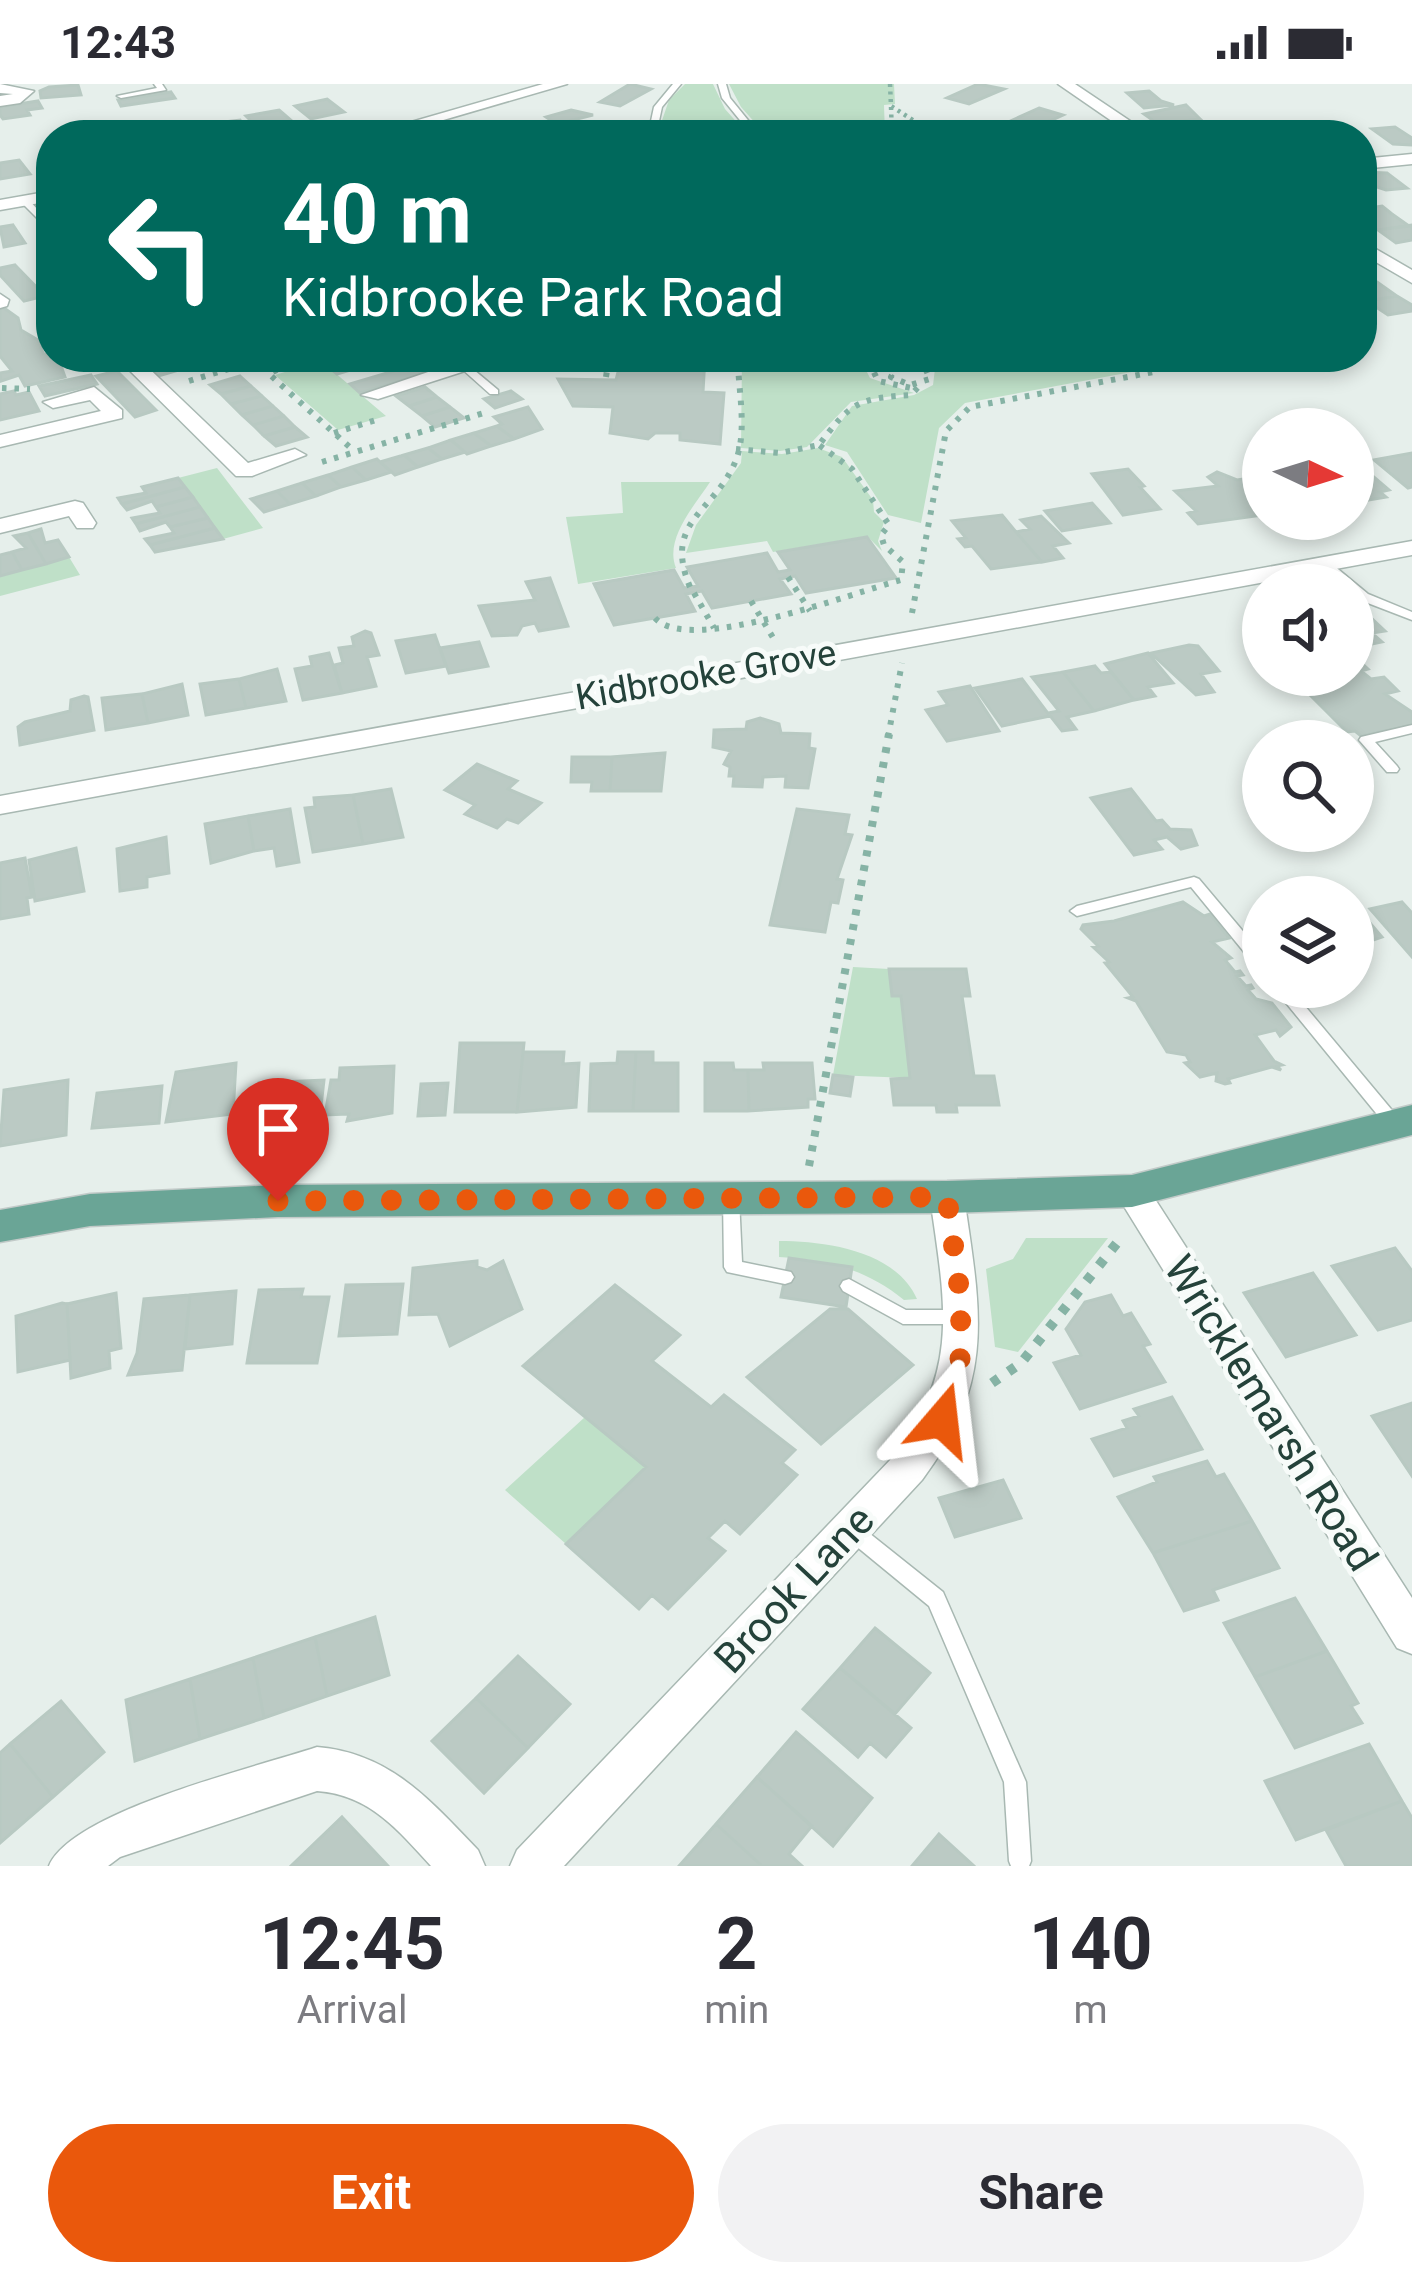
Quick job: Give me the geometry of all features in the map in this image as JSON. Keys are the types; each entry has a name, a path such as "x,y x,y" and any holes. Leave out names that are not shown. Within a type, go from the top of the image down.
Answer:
{"main road":[{"path":"0,1226 90,1210 178,1204 1132,1191 1404,1123"}],"street":[{"path":"429,120 560,84"},
{"path":"1065,84 1120,120"},
{"path":"0,88 26,91 14,100 0,101"},
{"path":"1377,162 1412,159"},
{"path":"0,205 36,198"},
{"path":"1377,256 1412,278"},
{"path":"141,372 244,471 295,455"},
{"path":"371,395 442,372"},
{"path":"0,441 116,414 94,393 53,402"},
{"path":"0,526 75,508 86,523"},
{"name":"Kidbrooke Grove","path":"0,805 1412,548"},
{"name":"Wricklemarsh Road","path":"1132,1191 1412,1634"},
{"name":"Brook Lane","path":"533,1866 908,1468 942,1420 960,1361 961,1317 947,1197"},
{"path":"72,1866 107,1839 317,1769 343,1768 368,1775 462,1866"}],"lane":[{"path":"122,96 162,90 158,84"},
{"path":"655,120 658,107 677,84"},
{"path":"722,84 726,98 744,120"},
{"path":"24,200 36,213"},
{"path":"480,372 494,392"},
{"path":"1374,600 1412,616"},
{"path":"1393,769 1366,740 1412,729"},
{"path":"1077,911 1194,882 1242,940"},
{"path":"1300,1008 1404,1123"},
{"path":"730,1198 733,1267 785,1276"},
{"path":"849,1286 903,1317 961,1317"},
{"path":"850,1529 936,1599 1015,1782 1020,1861"}],"path":[{"path":"890,84 891,120"},
{"path":"891,106 913,120"},
{"path":"159,390 219,372"},
{"path":"272,372 356,452"},
{"path":"606,377 607,372"},
{"path":"714,628 679,556 689,524 736,460 738,372"},
{"path":"874,372 878,381 919,386"},
{"path":"894,372 891,377 919,386"},
{"path":"819,446 848,406 876,397 911,395 931,376 924,372"},
{"path":"912,617 946,431 970,407 1154,372"},
{"path":"295,455 308,466 484,413"},
{"path":"334,433 393,414"},
{"path":"404,424 415,434"},
{"path":"667,628 688,633 734,622 764,623 785,612 810,611 851,593 901,580 903,562 884,545 881,535 890,524 842,454 819,446 780,453 736,448"},
{"path":"788,577 810,611"},
{"path":"751,601 772,636"},
{"path":"655,618 677,645"},
{"path":"809,1166 902,662"},
{"path":"981,1391 1021,1363 1124,1236"}],"green space":[{"path":"685,84 713,84 735,120 662,120 669,100"},
{"path":"729,84 894,84 895,104 884,105 884,120 753,120"},
{"path":"334,372 386,416 338,430 275,375"},
{"path":"742,372 867,372 870,378 914,393 851,402 807,447 741,448"},
{"path":"935,372 1132,372 965,403 939,428 921,523 888,515 847,452 825,445 852,406 914,395 933,385"},
{"path":"818,448 842,457 873,500 874,512 884,522 878,541 882,551 867,536 773,552 767,541 686,553 696,525 741,463 742,451 782,454"},
{"path":"217,468 263,528 223,539 178,478"},
{"path":"621,482 710,482 678,534 673,557 676,568 578,584 566,517 623,513"},
{"path":"69,557 80,575 0,596 0,576"},
{"path":"853,967 889,969 892,996 901,996 910,1078 833,1075"},
{"path":"1026,1238 1108,1238 1018,1352 995,1347 986,1269 1013,1259"},
{"path":"779,1241 858,1252 893,1270 917,1299 904,1300 846,1268 779,1257"},
{"path":"585,1417 646,1467 566,1544 505,1490"}],"building":[{"path":"630,84 651,89 620,106 600,102"},
{"path":"978,84 1004,89 969,104 947,98"},
{"path":"78,85 81,95 41,98 40,91 49,87"},
{"path":"1149,91 1174,105 1144,108 1127,93"},
{"path":"171,92 175,98 121,106 118,100"},
{"path":"327,99 344,112 311,119 295,106"},
{"path":"38,101 42,108 27,110 30,115 3,119 0,115 0,107"},
{"path":"1186,105 1200,119 1152,120 1144,114"},
{"path":"1039,108 1063,115 1052,120 1013,120"},
{"path":"279,110 291,120 250,120 246,116"},
{"path":"571,110 593,115 573,120 546,117"},
{"path":"1395,127 1412,138 1412,145 1393,144 1377,129"},
{"path":"19,160 30,174 0,179 0,163"},
{"path":"1377,173 1387,173 1407,188 1377,187"},
{"path":"1382,206 1409,226 1378,230 1377,207"},
{"path":"13,225 25,243 4,247 0,227"},
{"path":"1412,225 1412,240 1396,243 1378,230"},
{"path":"15,265 36,287 36,298 24,301 0,275 0,268"},
{"path":"1377,282 1397,296 1377,299"},
{"path":"1397,296 1412,305 1412,311 1388,315 1377,308 1377,299"},
{"path":"0,309 18,318 21,330 36,339 36,372 63,372 65,377 25,386 19,375 1,381 0,373 12,371 0,356"},
{"path":"118,372 156,410 135,417 96,376"},
{"path":"390,372 429,372 360,393 350,384"},
{"path":"618,372 704,372 703,392 724,393 720,444 680,440 680,433 655,433 648,439 610,433 613,407 573,406 558,379 616,380"},
{"path":"91,375 97,384 45,396 39,386"},
{"path":"240,376 251,386 221,394 210,385"},
{"path":"251,386 262,396 231,404 221,394"},
{"path":"425,387 437,397 409,406 396,396"},
{"path":"14,391 16,395 29,392 39,411 0,420 0,394"},
{"path":"511,391 522,399 495,408 484,399"},
{"path":"262,396 273,406 242,415 231,404"},
{"path":"437,397 450,407 422,416 409,406"},
{"path":"273,406 284,416 253,425 242,415"},
{"path":"450,407 464,418 435,427 422,416"},
{"path":"528,407 542,429 514,439 497,426 502,424 494,417"},
{"path":"284,416 295,427 264,436 253,425"},
{"path":"497,426 514,439 491,446 474,433"},
{"path":"295,427 307,437 276,446 264,436"},
{"path":"474,433 491,446 467,454 451,440"},
{"path":"451,440 465,452 442,459 428,448"},
{"path":"428,448 442,459 418,467 404,455"},
{"path":"1412,453 1412,487 1408,488 1374,460"},
{"path":"404,455 418,467 395,475 380,462"},
{"path":"377,459 391,472 366,480 352,467"},
{"path":"352,467 366,480 341,487 328,475"},
{"path":"1128,469 1160,509 1123,515 1092,474"},
{"path":"1217,472 1242,479 1242,518 1198,524 1188,513 1196,511 1175,491 1218,486 1208,477"},
{"path":"328,475 341,487 316,496 302,483"},
{"path":"1374,477 1389,490 1380,492 1386,497 1374,499"},
{"path":"178,478 185,487 122,504 118,498 146,493 142,487"},
{"path":"302,483 316,496 290,504 277,491"},
{"path":"185,487 193,497 156,507 152,501 127,510 122,504"},
{"path":"277,491 290,504 264,512 251,499"},
{"path":"193,497 200,507 136,524 132,518 160,513 156,507"},
{"path":"1092,503 1110,523 1062,531 1045,511"},
{"path":"200,507 208,518 170,527 166,522 140,531 136,524"},
{"path":"1002,515 1042,562 991,569 972,546 965,547 958,539 966,538 952,521"},
{"path":"1041,516 1069,543 1053,546 1063,558 1042,562 1016,532 1030,529 1021,520"},
{"path":"208,518 215,528 150,545 145,539 174,533 170,527"},
{"path":"215,528 223,539 155,552 150,545"},
{"path":"41,529 45,543 58,540 69,557 46,564 28,533"},
{"path":"28,533 46,564 22,570 12,552 26,548 14,536"},
{"path":"867,537 896,578 806,593 795,576 780,579 791,594 712,608 702,591 686,594 695,611 614,625 594,584 674,570 684,588 698,586 687,567 767,553 778,572 790,570 778,552"},
{"path":"12,552 22,570 0,576 0,555"},
{"path":"550,578 568,626 539,631 535,623 522,626 517,635 492,636 479,606 535,600 526,582"},
{"path":"371,633 379,655 367,657 376,686 342,693 334,665 343,663 339,648 354,646 352,637"},
{"path":"435,635 446,666 406,673 396,641"},
{"path":"479,642 488,666 449,673 440,648"},
{"path":"1198,646 1219,671 1201,674 1214,692 1196,695 1151,653"},
{"path":"329,653 342,693 303,700 295,669 312,666 310,657"},
{"path":"1148,653 1173,683 1148,687 1155,696 1134,700 1105,664"},
{"path":"1095,666 1101,673 1111,672 1134,700 1094,711 1063,672"},
{"path":"277,669 286,701 246,708 239,679"},
{"path":"1063,672 1094,711 1067,717 1076,729 1062,731 1048,713 1059,711 1032,677"},
{"path":"1384,677 1398,691 1385,694 1412,712 1412,725 1374,733 1374,720 1335,720 1311,696 1374,696 1374,679"},
{"path":"239,679 246,708 206,715 200,684"},
{"path":"1022,679 1050,716 1002,726 975,688"},
{"path":"182,684 188,715 148,723 142,694"},
{"path":"970,686 999,731 947,741 926,710 948,705 939,692"},
{"path":"142,694 148,723 106,730 102,698"},
{"path":"84,696 94,730 20,745 18,727 70,711 71,700"},
{"path":"760,718 779,724 781,733 810,734 809,748 815,749 808,788 785,787 786,776 763,777 762,787 733,786 734,776 729,776 730,767 724,764 731,751 713,747 714,730 746,729 747,722"},
{"path":"665,753 661,791 610,791 612,757"},
{"path":"572,757 612,757 610,791 591,791 592,782 571,782"},
{"path":"477,764 517,781 508,789 541,803 518,823 507,819 497,828 465,814 475,805 445,790"},
{"path":"391,789 403,837 363,844 353,795"},
{"path":"1131,789 1156,821 1162,820 1170,829 1191,830 1197,845 1181,849 1167,837 1154,840 1162,849 1134,855 1091,798"},
{"path":"353,795 363,844 313,852 305,808 315,807 314,798"},
{"path":"290,809 299,862 277,866 274,848 254,851 248,816"},
{"path":"797,809 849,815 845,834 852,835 837,879 843,880 838,903 831,902 825,932 770,925"},
{"path":"248,816 254,851 211,863 205,824"},
{"path":"166,837 169,873 147,877 147,887 120,891 117,849"},
{"path":"76,848 84,891 35,901 29,860"},
{"path":"25,858 32,897 27,898 29,914 0,919 0,863"},
{"path":"1183,902 1204,916 1210,914 1229,938 1212,942 1231,958 1225,960 1235,972 1242,974 1237,976 1242,982 1242,1008 1276,1008 1291,1027 1280,1036 1276,1030 1255,1035 1282,1065 1277,1066 1281,1070 1272,1067 1228,1079 1230,1083 1225,1084 1216,1081 1217,1073 1200,1077 1185,1063 1190,1062 1186,1055 1167,1052 1136,1001 1128,998 1133,997 1105,963 1109,962 1093,947 1098,946 1081,929"},
{"path":"1402,902 1412,913 1412,957 1374,914 1374,908"},
{"path":"889,969 966,969 970,996 962,996 974,1076 994,1076 999,1105 956,1105 957,1112 937,1112 936,1105 894,1105 891,1079 910,1078 901,996 892,996"},
{"path":"460,1043 524,1043 517,1112 455,1112"},
{"path":"523,1052 564,1052 563,1064 579,1063 576,1107 517,1112"},
{"path":"618,1052 636,1052 633,1111 589,1111 591,1064 617,1063"},
{"path":"636,1052 653,1052 653,1063 678,1063 678,1111 633,1111"},
{"path":"236,1063 233,1114 166,1122 176,1072"},
{"path":"705,1063 733,1063 734,1070 748,1070 749,1111 705,1111"},
{"path":"763,1063 812,1063 815,1099 808,1099 808,1107 749,1111 748,1070 764,1070"},
{"path":"394,1066 392,1113 347,1121 349,1114 325,1115 331,1080 339,1080 340,1068"},
{"path":"833,1075 853,1077 850,1096 830,1093"},
{"path":"68,1080 66,1135 0,1146 4,1090"},
{"path":"324,1080 320,1115 295,1116 294,1121 253,1117 259,1083"},
{"path":"448,1083 445,1115 418,1116 421,1084"},
{"path":"162,1086 159,1123 92,1128 97,1093"},
{"path":"1395,1248 1412,1271 1412,1320 1378,1330 1332,1266"},
{"path":"789,1258 852,1267 846,1307 781,1297"},
{"path":"477,1261 477,1267 487,1270 503,1261 522,1309 450,1346 438,1314 409,1315 413,1268"},
{"path":"1313,1273 1356,1335 1286,1357 1244,1293"},
{"path":"403,1284 397,1334 339,1336 346,1285"},
{"path":"615,1285 680,1335 652,1361 711,1407 724,1395 795,1450 782,1463 797,1475 740,1534 725,1521 708,1538 725,1551 668,1609 652,1595 639,1609 566,1544 646,1467 523,1366"},
{"path":"303,1289 301,1297 329,1297 317,1363 247,1363 259,1290"},
{"path":"236,1291 232,1344 185,1349 190,1295"},
{"path":"116,1293 121,1348 109,1351 110,1368 71,1378 67,1304"},
{"path":"190,1295 182,1370 128,1375 137,1353 144,1299"},
{"path":"1111,1295 1123,1316 1131,1313 1150,1344 1143,1346 1165,1382 1080,1409 1054,1363 1081,1355 1066,1329 1085,1302"},
{"path":"67,1304 70,1360 18,1372 16,1316"},
{"path":"830,1309 848,1309 913,1365 821,1444 747,1377"},
{"path":"1172,1397 1202,1449 1114,1476 1092,1439 1127,1428 1123,1421 1139,1416 1134,1409"},
{"path":"1412,1403 1412,1476 1372,1416"},
{"path":"1207,1461 1216,1477 1224,1474 1252,1521 1153,1553 1118,1497 1157,1482 1154,1477"},
{"path":"1003,1480 1021,1518 955,1537 939,1498"},
{"path":"1252,1521 1279,1568 1213,1590 1218,1600 1184,1611 1153,1553"},
{"path":"1295,1598 1327,1651 1255,1677 1224,1623"},
{"path":"375,1617 389,1675 327,1696 315,1637"},
{"path":"875,1628 930,1673 895,1714 840,1668"},
{"path":"315,1637 327,1696 264,1718 253,1658"},
{"path":"1327,1651 1358,1703 1351,1706 1362,1723 1295,1748 1255,1677"},
{"path":"518,1656 570,1704 528,1748 476,1698"},
{"path":"253,1658 264,1718 200,1739 190,1679"},
{"path":"840,1668 911,1728 886,1757 870,1743 858,1757 803,1709"},
{"path":"190,1679 200,1739 135,1761 126,1700"},
{"path":"476,1698 528,1748 484,1793 432,1741"},
{"path":"61,1701 104,1752 53,1797 10,1744"},
{"path":"796,1732 872,1798 833,1846 757,1777"},
{"path":"10,1744 53,1797 0,1843 0,1753"},
{"path":"1369,1744 1402,1801 1296,1840 1265,1781"},
{"path":"757,1777 812,1826 789,1854 802,1866 762,1866 716,1824"},
{"path":"1402,1801 1412,1818 1412,1866 1346,1866 1326,1830"},
{"path":"342,1817 388,1866 291,1866"},
{"path":"716,1824 762,1866 679,1866"},
{"path":"939,1834 974,1866 912,1866"}],"route":[{"path":"278,1201 947,1197 961,1301 960,1361 942,1420"}]}
